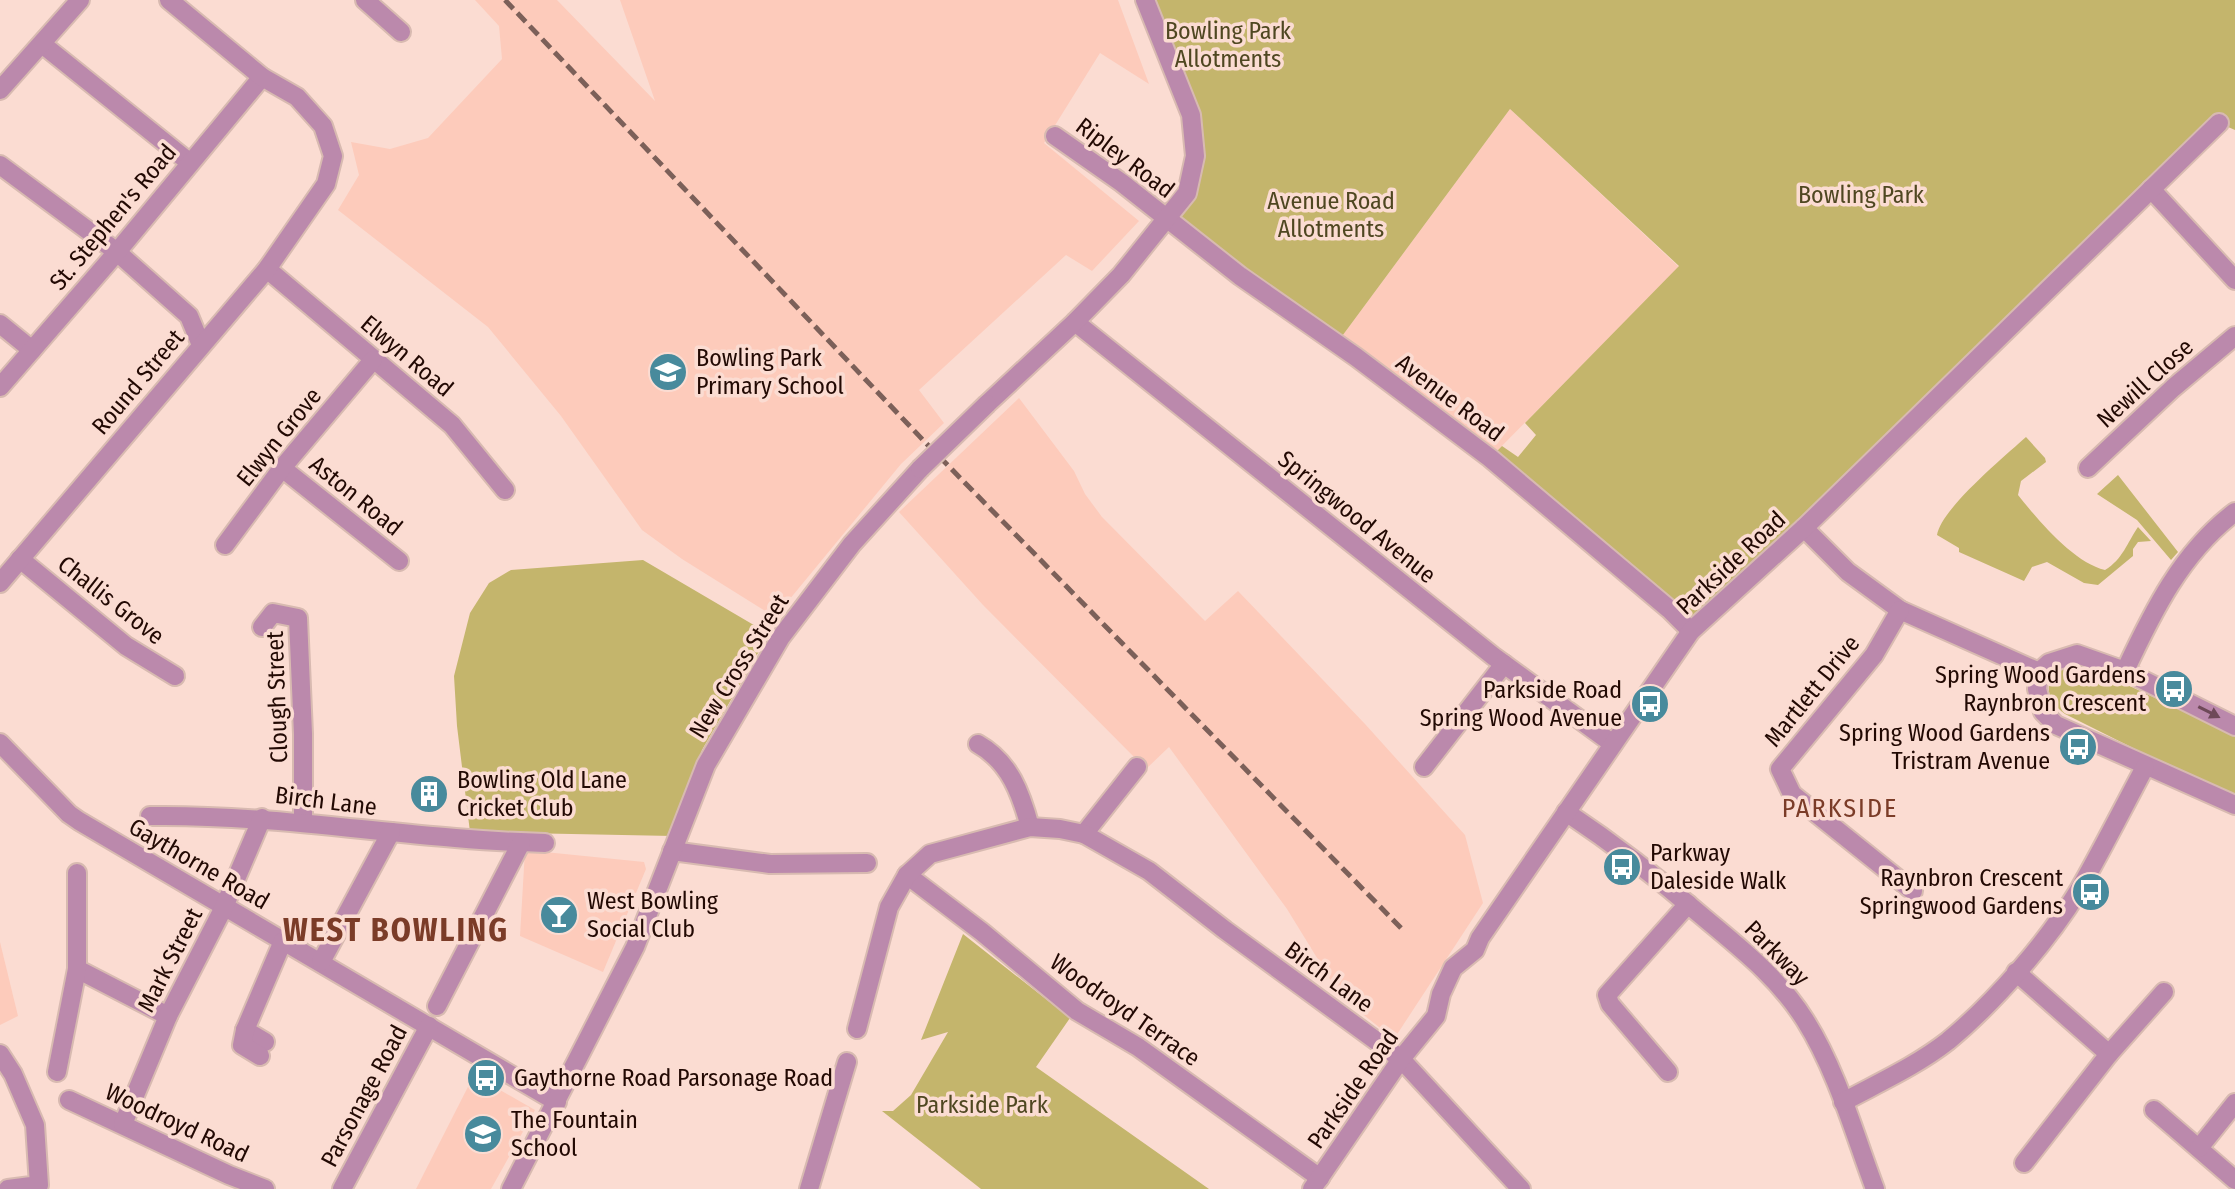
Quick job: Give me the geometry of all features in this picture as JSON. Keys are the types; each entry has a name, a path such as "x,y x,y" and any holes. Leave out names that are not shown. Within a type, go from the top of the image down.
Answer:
{"street":[{"path":"0,90 80,0"},
{"name":"Round Street","path":"0,583 267,269 326,184 333,156 323,126 297,97 262,77 169,0"},
{"path":"365,0 401,32"},
{"name":"New Cross Street","path":"511,1189 635,947 706,765 781,637 852,544 920,469 1121,275 1187,193 1195,156 1191,115 1145,0"},
{"path":"42,44 189,162"},
{"name":"St. Stephen's Road","path":"0,387 262,77"},
{"name":"Parkside Road","path":"1316,1184 1401,1059 1436,1016 1441,994 1453,968 1475,950 1480,938 1691,631 1804,528 2219,123"},
{"name":"Ripley Road","path":"1055,136 1122,183 1167,220"},
{"path":"0,165 117,252 189,316 201,345"},
{"path":"2151,189 2235,280"},
{"name":"Avenue Road","path":"1167,220 1490,458 1691,631"},
{"name":"Elwyn Road","path":"267,269 452,425 505,490"},
{"name":"Springwood Avenue","path":"1075,322 1504,664 1613,744"},
{"path":"0,324 32,350"},
{"name":"Newill Close","path":"2088,468 2173,388 2235,336"},
{"name":"Elwyn Grove","path":"225,545 282,468 373,360"},
{"name":"Aston Road","path":"282,468 399,561"},
{"path":"2125,671 2149,620 2184,562 2217,525 2235,512"},
{"path":"1804,528 1848,572 1900,610 2039,672"},
{"name":"Challis Grove","path":"20,559 126,646 175,676"},
{"name":"Martlett Drive","path":"1900,610 1874,655 1780,769 1792,794 1913,891"},
{"name":"Clough Street","path":"262,627 273,613 307,620 303,822"},
{"path":"2235,726 2125,671 2077,654 2049,663 2039,672 2037,689 2043,712 2056,725 2235,805"},
{"path":"1424,767 1504,664"},
{"name":"Gaythorne Road","path":"0,743 69,814 557,1102"},
{"path":"978,744 1014,779 1030,827"},
{"path":"1084,834 1137,767"},
{"path":"1843,1102 1946,1043 1977,1015 2016,972 2077,893 2145,767"},
{"name":"Parkway","path":"1566,812 1622,849 1760,964 1783,989 1806,1022 1843,1102 1875,1189"},
{"name":"Birch Lane","path":"150,816 262,818 341,829 545,843"},
{"name":"Mark Street","path":"123,1124 168,1016 224,907 262,818"},
{"name":"Birch Lane","path":"907,875 930,854 1030,827 1084,834 1149,871 1401,1059 1521,1189"},
{"path":"321,962 391,832"},
{"path":"437,1006 521,843"},
{"path":"672,851 770,864 867,863"},
{"path":"57,1072 77,969 77,873"},
{"path":"857,1029 889,907 907,875"},
{"name":"Woodroyd Terrace","path":"907,875 1077,1011 1138,1047 1316,1184"},
{"path":"1668,1072 1610,1004 1607,995 1688,904"},
{"path":"263,1049 244,1038 283,941"},
{"path":"77,969 168,1016"},
{"path":"2016,972 2109,1054"},
{"path":"2023,1162 2109,1054 2164,992"},
{"name":"Parsonage Road","path":"342,1189 429,1026"},
{"path":"0,1054 13,1074 35,1125 39,1185 8,1189"},
{"path":"809,1189 847,1062"},
{"name":"Woodroyd Road","path":"69,1100 123,1124 226,1182 265,1189"},
{"path":"2199,1148 2235,1103"},
{"path":"2154,1110 2235,1180"}],"shaded area":[{"path":"475,0 557,0 655,101 620,0 1118,0 1149,84 1100,53 1044,143 1139,221 1092,271 1066,255 919,390 944,423 901,464 775,617 642,530 561,416 488,327 338,210 359,175 351,142 390,149 428,138 502,59 499,26"},
{"path":"1510,109 1679,267 1490,458 1337,343"},
{"path":"1019,398 1074,471 1085,494 1102,517 1205,621 1238,591 1465,835 1483,903 1394,1039 1341,997 1287,909 1169,747 1146,769 983,605 899,512"},
{"path":"525,850 644,862 646,869 603,972 520,936"},
{"path":"0,942 18,1016 0,1025"},
{"name":"The Fountain School","path":"474,1075 535,1110 491,1189 416,1189"}],"green space":[{"name":"Bowling Park","path":"1145,0 2235,0 2235,130 2219,123 1691,631 1490,458 1502,446 1518,457 1536,435 1525,423 1679,266 1510,109 1337,343 1167,220 1195,156"},
{"path":"2026,437 2046,462 2021,481 2018,495 2069,550 2105,570 2120,556 2138,527 2151,541 2138,542 2133,556 2098,585 2084,583 2047,562 2032,567 2024,581 1959,552 1959,548 1937,535 1941,524 1961,498"},
{"path":"2118,475 2178,552 2171,560 2137,520 2097,494"},
{"path":"643,560 769,634 702,750 673,836 470,832 454,676 470,613 489,583 511,570"},
{"path":"2080,663 2235,735 2235,799 2065,714 2051,698 2050,682 2060,670"},
{"name":"Parkside Park","path":"963,934 1070,1018 1036,1067 1209,1189 981,1189 882,1111 893,1111 911,1095 948,1032 921,1040"}],"railway":[{"path":"505,0 923,440 1402,929"}],"place":[{"name":"Bowling Park Primary School","path":"668,372"},
{"name":"Spring Wood Gardens Raynbron Crescent","path":"2174,689"},
{"name":"Parkside Road Spring Wood Avenue","path":"1650,704"},
{"name":"Spring Wood Gardens Tristram Avenue","path":"2078,747"},
{"name":"Bowling Old Lane Cricket Club","path":"429,794"},
{"name":"Parkway Daleside Walk","path":"1622,867"},
{"name":"Raynbron Crescent Springwood Gardens","path":"2091,892"},
{"name":"West Bowling Social Club","path":"559,915"},
{"name":"Gaythorne Road Parsonage Road","path":"486,1078"},
{"name":"The Fountain School","path":"483,1134"}],"district":[{"name":"PARKSIDE","path":"1840,808"},
{"name":"WEST BOWLING","path":"396,930"}],"park label":[{"name":"Bowling Park Allotments","path":"1228,45"},
{"name":"Avenue Road Allotments","path":"1331,215"}]}
